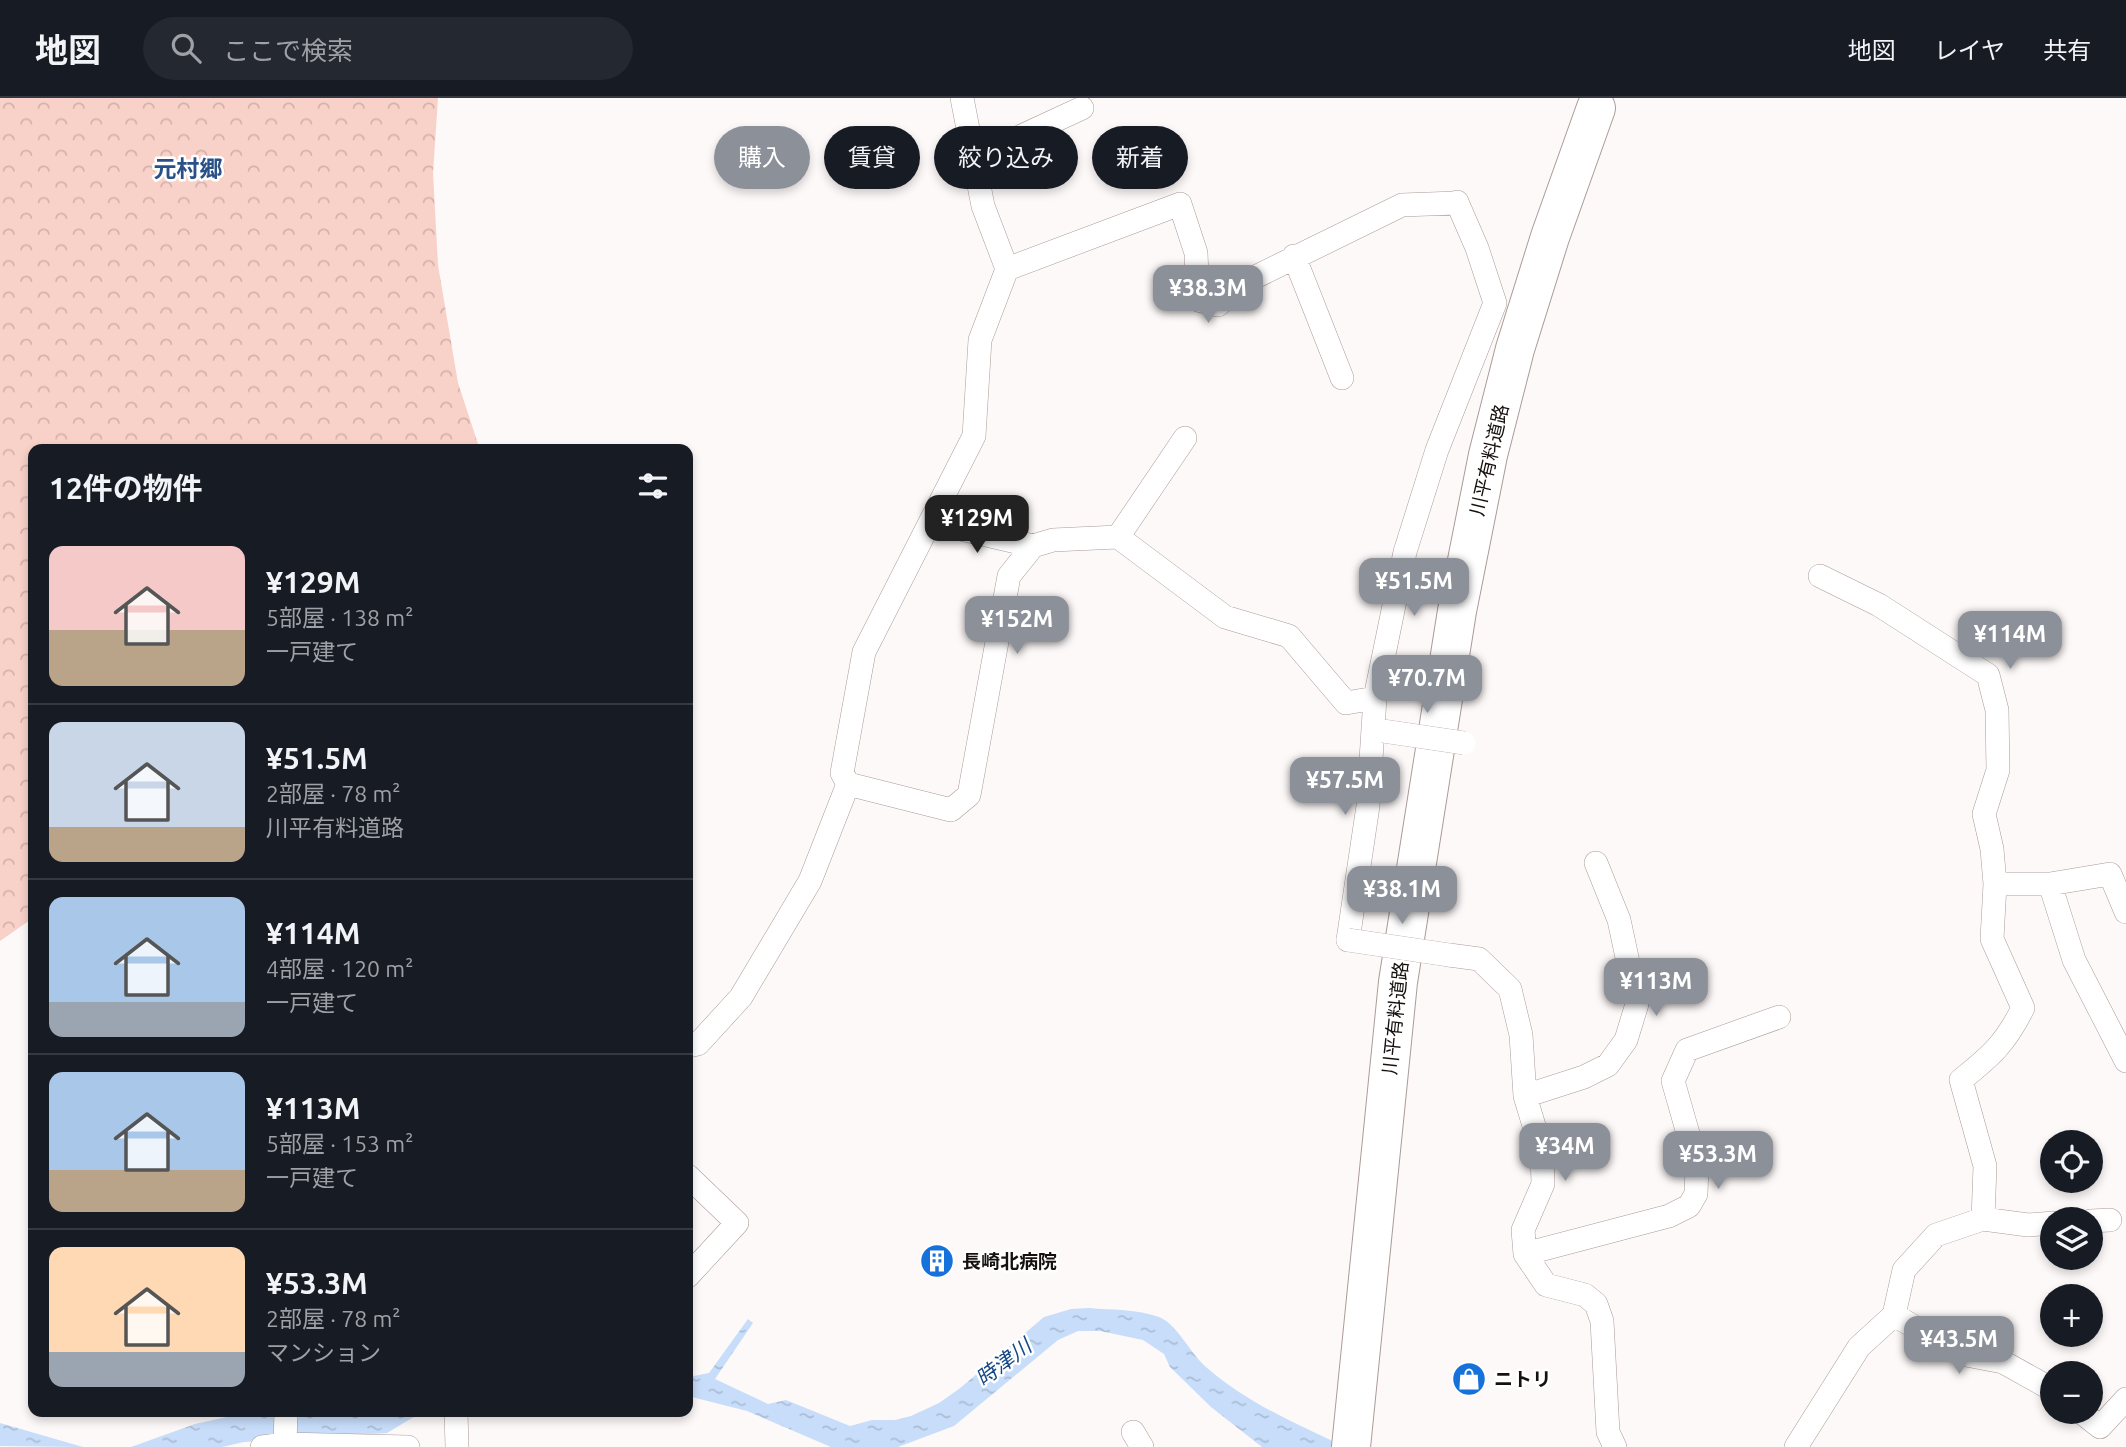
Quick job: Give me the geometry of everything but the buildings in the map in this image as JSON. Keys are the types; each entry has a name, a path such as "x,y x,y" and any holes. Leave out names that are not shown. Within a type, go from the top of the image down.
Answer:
{"highway":[{"name":"川平有料道路","path":"1344,1439 1398,982 1457,611 1488,454 1515,349 1588,108"}],"street":[{"path":"962,98 968,126"},
{"path":"1043,126 1082,108"},
{"path":"980,189 983,206 1007,269 980,340 975,436 864,652 842,773 848,784 951,810 969,795 1009,576 1033,546"},
{"path":"1007,269 1180,204 1196,253 1198,300 1219,305 1242,283 1402,205 1456,203 1477,248 1495,303 1437,450 1405,552 1375,698 1368,806 1348,940 1479,960 1510,989 1521,1035 1525,1096 1542,1152 1543,1184 1523,1230 1525,1254 1546,1285 1585,1295 1597,1304 1602,1321 1608,1432 1615,1447"},
{"path":"1294,256 1342,378"},
{"path":"1118,537 1185,438"},
{"path":"931,522 1033,546 1053,540 1118,537 1225,617 1289,636 1346,704 1375,698"},
{"path":"1820,576 1879,605 1988,674 1997,710 1998,770 1984,814 1992,849 1995,884 1992,939 2023,1008 2010,1035 1989,1058 1961,1080 1985,1166 1983,1219"},
{"path":"1383,731 1464,743"},
{"path":"693,1045 698,1044 741,997 810,881 848,784"},
{"path":"1525,1096 1584,1077 1608,1065 1626,1040 1630,1028 1637,1004 1619,920 1596,863"},
{"path":"1995,884 2050,884 2110,874 2126,912"},
{"path":"2050,884 2074,960 2126,1061"},
{"path":"1525,1254 1669,1216 1689,1206 1696,1194 1697,1166 1673,1081 1687,1050 1779,1017"},
{"path":"693,1181 737,1223 693,1271"},
{"path":"1796,1447 1859,1347 1894,1315 1904,1270 1936,1236 1983,1219 2040,1224"},
{"path":"1894,1315 1961,1354 2003,1362 2040,1383"},
{"path":"2103,1424 2126,1399"},
{"path":"285,1444 286,1417"},
{"path":"456,1417 457,1447"},
{"path":"262,1447 285,1444 408,1447"}],"green space":[{"path":"0,98 438,98 433,173 438,265 458,383 478,444 28,444 28,921 0,941"}],"water":[{"name":"時津川","path":"1071,1309 1133,1311 1159,1317 1178,1332 1200,1361 1222,1380 1273,1412 1345,1447 1262,1447 1211,1407 1170,1367 1164,1354 1143,1340 1100,1331 1078,1331 1058,1340 954,1426 898,1447 831,1447 747,1411 693,1397 693,1376 709,1373 748,1319 753,1323 715,1379 768,1404 786,1400 850,1426 872,1420 895,1420 939,1403 1044,1317"},
{"path":"227,1417 415,1417 387,1433 244,1442 222,1447 131,1447 195,1424"},
{"path":"0,1423 83,1447 0,1446"}],"place":[{"name":"長崎北病院","path":"937,1261"},
{"name":"ニトリ","path":"1469,1379"}],"district":[{"name":"元村郷","path":"188,168"}]}
